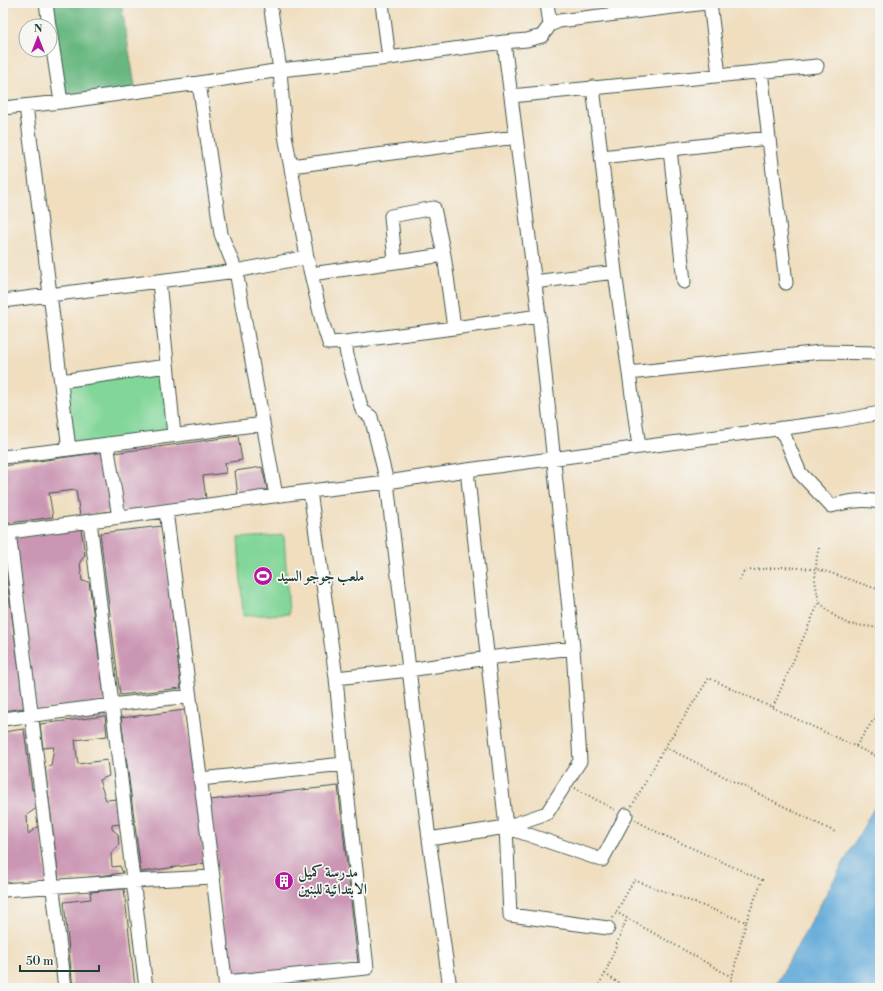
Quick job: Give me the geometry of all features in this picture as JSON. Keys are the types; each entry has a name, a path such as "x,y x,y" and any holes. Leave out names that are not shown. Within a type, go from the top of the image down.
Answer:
{"street":[{"path":"46,3 48,18"},
{"path":"270,3 280,70 285,135 310,274 329,343 539,316"},
{"path":"382,3 389,58"},
{"path":"547,3 550,25"},
{"path":"3,108 61,102 280,70 389,58 527,40 542,36 550,25 559,21 632,7 706,3"},
{"path":"710,3 719,75"},
{"path":"429,839 506,827 547,813 580,761 573,648 539,316 504,42"},
{"path":"54,58 61,102"},
{"path":"511,96 817,66"},
{"path":"761,71 786,283"},
{"path":"199,83 220,234 236,271 276,496"},
{"path":"593,87 615,272 639,447"},
{"path":"26,106 69,449"},
{"path":"291,166 516,137"},
{"path":"602,157 769,138"},
{"path":"670,149 684,282"},
{"path":"395,261 392,216 434,208 444,255 454,328"},
{"path":"310,274 444,255"},
{"path":"3,301 236,271 307,257"},
{"path":"534,282 615,272"},
{"path":"159,281 174,435"},
{"path":"345,342 347,355 362,410 371,417 387,482 429,839 450,988"},
{"path":"629,373 821,352 880,353"},
{"path":"61,381 167,366"},
{"path":"65,988 31,715 6,532 387,482 880,414"},
{"path":"3,456 263,424"},
{"path":"781,428 800,473 831,506 861,500 880,502"},
{"path":"107,444 119,517"},
{"path":"467,470 506,827 510,915 608,928"},
{"path":"166,511 213,877 225,985 367,968 336,678 310,491"},
{"path":"90,521 146,988"},
{"path":"336,678 409,670 488,658 573,648"},
{"path":"3,719 189,696"},
{"path":"200,779 344,764"},
{"path":"506,827 602,860 626,815"},
{"path":"3,890 213,877"}],"path":[{"path":"773,708 819,602 815,581 818,548"},
{"path":"740,580 744,571 782,567 816,569 880,590"},
{"path":"819,602 833,615 848,624 880,628"},
{"path":"626,815 665,747 709,678 880,758"},
{"path":"856,746 880,710"},
{"path":"665,747 835,832"},
{"path":"566,783 659,833 762,880 746,922 728,988"},
{"path":"608,928 634,880 746,922"},
{"path":"616,912 732,977"},
{"path":"597,988 605,974 627,918"},
{"path":"605,974 626,988"}],"green space":[{"path":"46,3 121,3 136,92 61,102 54,58 58,58 58,18 48,18"},
{"path":"167,366 174,435 69,449 61,381"},
{"name":"ملعب جوجو السيد","path":"284,535 289,614 243,616 238,538"}],"water":[{"path":"880,797 880,985 878,988 774,988"}],"building":[{"path":"238,436 242,460 225,463 226,473 203,476 206,499 122,511 113,453"},
{"path":"103,452 111,511 80,516 76,490 49,493 53,517 3,524 3,466"},
{"path":"262,467 268,492 238,497 235,471"},
{"path":"162,526 181,688 120,695 100,533"},
{"path":"81,528 85,555 80,562 82,581 89,582 105,701 37,710 13,538"},
{"path":"3,556 24,708 3,711"},
{"path":"185,710 205,863 141,872 121,718"},
{"path":"105,716 107,736 75,740 78,764 107,760 109,776 99,780 106,800 118,799 121,824 112,825 112,829 118,834 119,845 111,854 112,867 120,866 123,873 59,881 45,767 51,766 54,747 43,748 40,724"},
{"path":"24,729 32,790 35,790 38,807 27,815 28,834 40,825 47,883 3,885 3,732"},
{"name":"مدرسة كميل الابتدائية للبنين","path":"338,786 358,963 229,976 210,800"},
{"path":"124,889 135,988 73,988 64,902 91,899 90,892"}],"place":[{"name":"ملعب جوجو السيد","path":"263,576"},
{"name":"مدرسة كميل الابتدائية للبنين","path":"284,881"}]}
